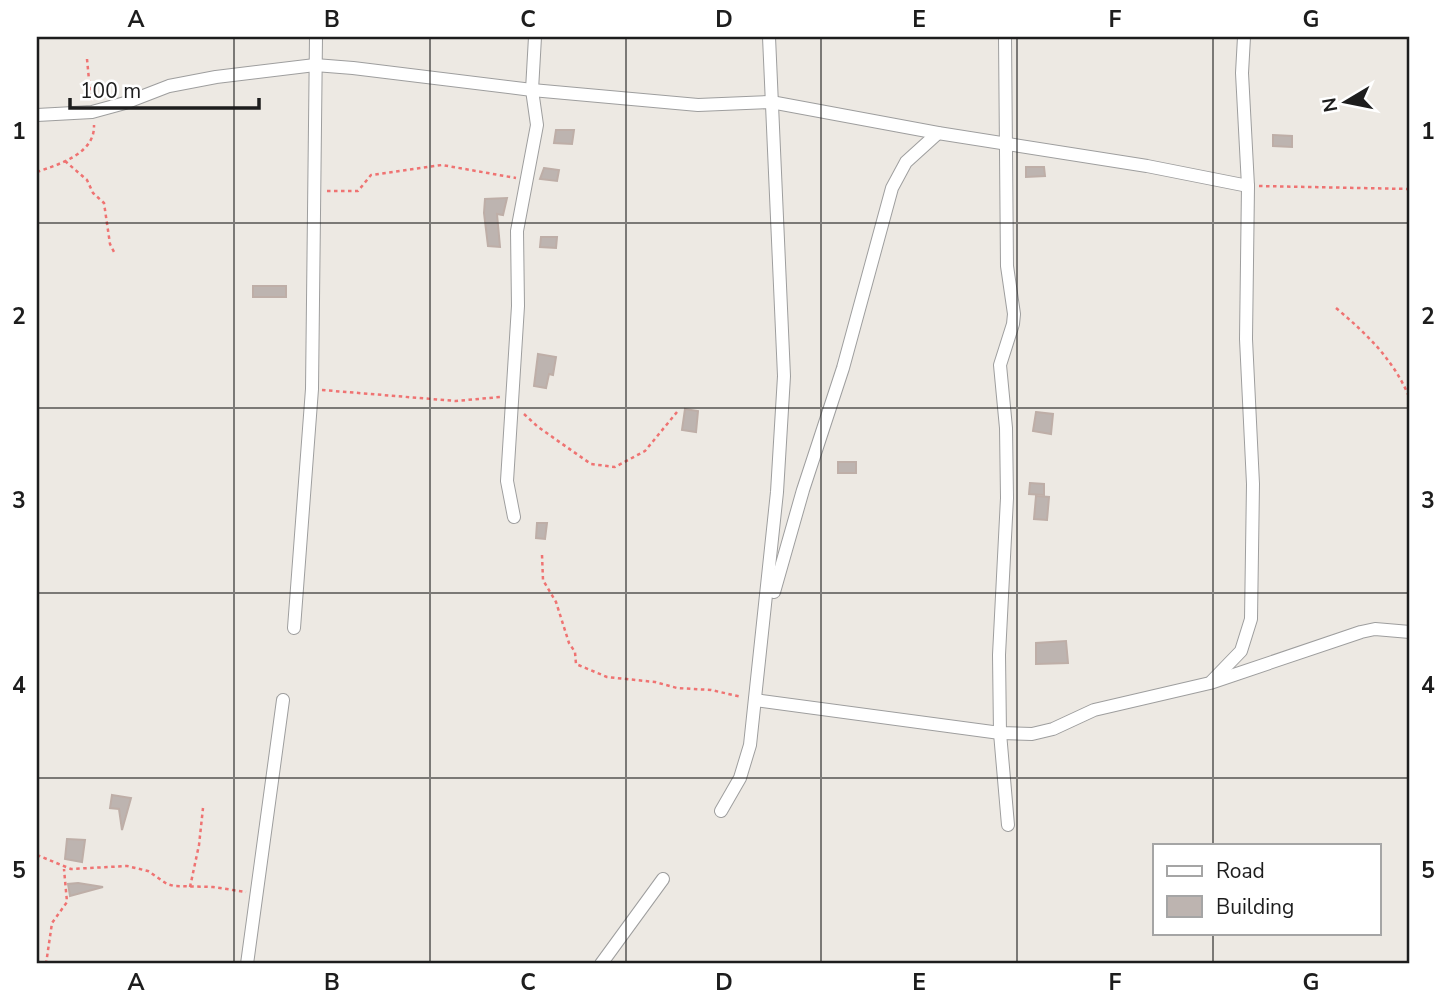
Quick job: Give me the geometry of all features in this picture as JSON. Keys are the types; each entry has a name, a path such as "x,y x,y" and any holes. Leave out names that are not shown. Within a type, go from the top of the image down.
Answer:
{"street":[{"path":"294,628 312,389 316,37"},
{"path":"514,517 507,481 518,306 517,231 537,125 532,90 536,37"},
{"path":"721,811 748,759 782,444 784,376 769,37"},
{"path":"1005,37 1007,266 1014,314 1000,365 1006,428 1007,498 999,645 1000,733 1008,825"},
{"path":"1210,683 1241,651 1251,619 1253,484 1246,339 1248,186 1242,73 1244,37"},
{"path":"37,115 92,112 169,86 216,77 315,65 389,71 532,90 698,105 771,103 1248,186"},
{"path":"757,685 775,585 843,368 892,188 906,162 938,132"},
{"path":"755,700 1000,733 1032,734 1053,729 1094,710 1210,683 1361,632 1376,629 1410,632"},
{"path":"247,964 283,700"},
{"path":"601,964 663,879"}],"path":[{"path":"37,172 80,152 94,136 87,59"},
{"path":"65,161 87,180 93,193 104,203 110,244 115,254"},
{"path":"314,187 324,191 355,192 361,190 371,175 442,165 527,180"},
{"path":"1248,186 1410,189"},
{"path":"1336,309 1368,335 1392,362 1410,399"},
{"path":"312,389 456,401 512,399 538,427 591,464 600,467 622,465 645,451 677,412"},
{"path":"542,555 543,580 556,602 569,643 575,652 576,664 607,677 655,682 677,688 711,690 755,700"},
{"path":"190,887 203,808"},
{"path":"37,855 78,870 128,866 139,868 167,884 213,887 256,894"},
{"path":"46,964 52,923 68,902 64,867"}],"building":[{"path":"556,130 574,130 572,144 554,143"},
{"path":"1273,135 1292,136 1292,147 1273,146"},
{"path":"1026,167 1044,167 1045,176 1026,177"},
{"path":"544,168 559,170 557,181 540,179"},
{"path":"507,198 503,215 497,214 500,247 488,246 485,199"},
{"path":"541,237 557,237 556,248 540,247"},
{"path":"253,286 286,286 286,297 253,297"},
{"path":"538,354 556,357 553,375 549,374 546,388 534,386"},
{"path":"685,409 698,411 696,432 682,430"},
{"path":"1036,412 1053,414 1051,434 1033,431"},
{"path":"838,462 856,462 856,473 838,473"},
{"path":"1030,483 1044,484 1044,495 1029,494"},
{"path":"1036,496 1049,497 1047,520 1034,519"},
{"path":"537,523 547,523 545,539 536,538"},
{"path":"1066,641 1068,663 1036,664 1036,643"},
{"path":"112,795 131,798 122,830 119,809 110,808"},
{"path":"67,839 85,840 82,862 65,859"},
{"path":"68,884 103,887 70,896"}]}
